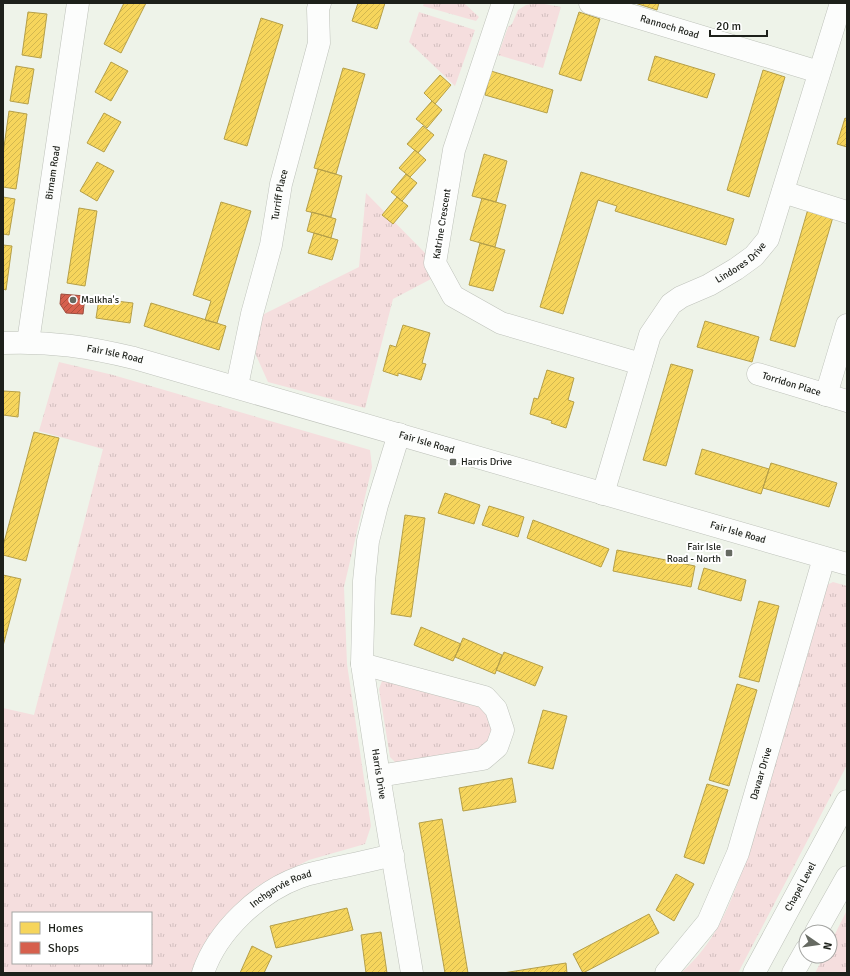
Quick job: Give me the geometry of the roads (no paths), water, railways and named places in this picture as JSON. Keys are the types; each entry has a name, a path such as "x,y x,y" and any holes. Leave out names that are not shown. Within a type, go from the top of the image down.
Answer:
{"street":[{"name":"Birnam Road","path":"28,342 78,3"},
{"name":"Turriff Place","path":"237,386 252,314 271,245 281,184 319,43 318,9 320,3"},
{"name":"Katrine Crescent","path":"503,3 454,150 435,263 453,296 501,323 641,364"},
{"name":"Rannoch Road","path":"590,3 819,72"},
{"name":"Lindores Drive","path":"603,494 650,335 671,304 681,297 736,269 754,256 768,239 841,3"},
{"path":"783,192 847,212"},
{"name":"Torridon Place","path":"826,395 847,325"},
{"name":"Fair Isle Road","path":"3,343 55,343 88,348 237,386 847,564"},
{"name":"Torridon Place","path":"758,374 847,401"},
{"name":"Harris Drive","path":"399,434 377,505 368,541 364,581 362,664 412,973"},
{"name":"Davaar Drive","path":"666,973 708,922 738,853 824,558"},
{"path":"362,664 485,697 496,709 503,730 497,747 483,759 379,776"},
{"name":"Chapel Level","path":"754,973 847,801"},
{"name":"Inchgarvie Road","path":"203,973 221,938 238,918 261,898 282,885 302,876 393,855"},
{"path":"821,924 847,877"},
{"path":"793,973 798,964"}],"place":[{"name":"Malkha's","path":"73,300"},
{"name":"Harris Drive","path":"453,462"},
{"name":"Fair Isle Road - North","path":"729,553"}]}
